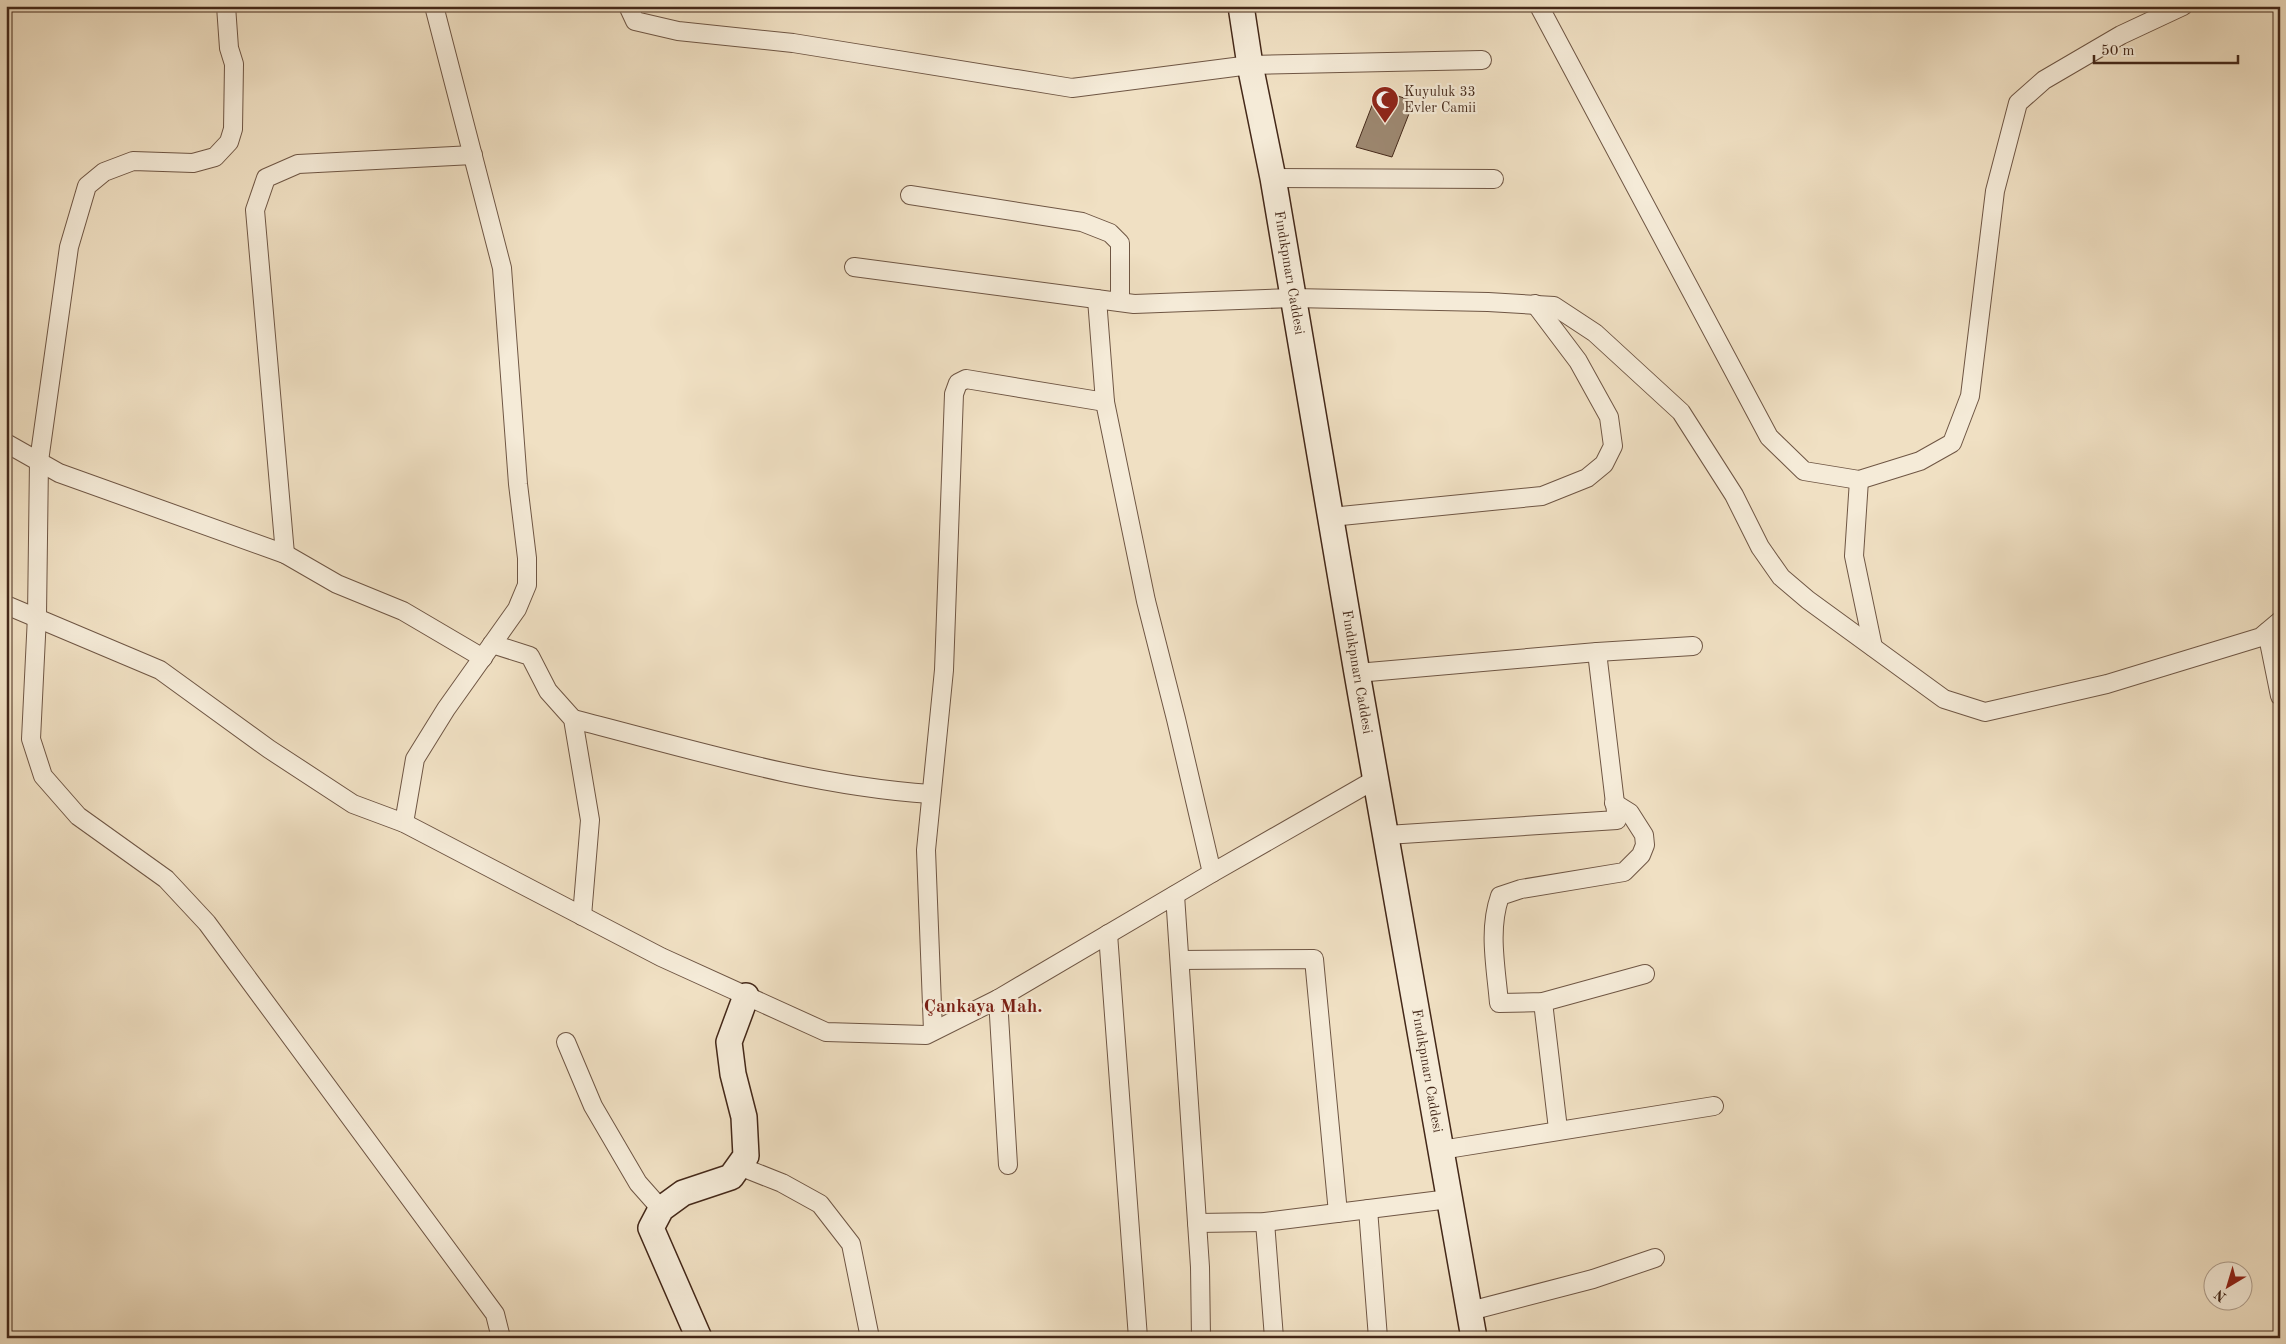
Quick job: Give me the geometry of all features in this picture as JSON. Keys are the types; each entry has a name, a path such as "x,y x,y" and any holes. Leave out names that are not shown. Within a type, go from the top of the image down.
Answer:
{"main road":[{"name":"Fındıkpınarı Caddesi","path":"1241,6 1250,65 1273,178 1356,673 1387,835 1474,1338"},
{"path":"699,1338 651,1228 661,1209 683,1193 730,1177 746,1156 744,1117 733,1074 729,1042 746,996"}],"street":[{"path":"226,6 229,48 234,64 233,130 229,142 215,157 193,163 133,161 104,172 87,186 69,247 39,461 37,616 31,739 43,776 78,816 166,879 207,923 495,1314 501,1338"},
{"path":"404,822 415,759 446,709 517,609 527,585 527,558 518,484 502,268 434,6"},
{"path":"628,6 635,21 678,31 794,43 1072,88 1250,65 1482,60"},
{"path":"1539,6 1769,437 1804,471 1859,480 1920,461 1952,443 1970,396 1995,192 2018,103 2044,80 2121,35 2183,6"},
{"path":"285,554 255,210 266,178 298,164 473,155"},
{"path":"1273,178 1494,179"},
{"path":"910,196 1082,222 1110,233 1120,243 1120,302"},
{"path":"854,268 1134,304 1293,298 1554,306 1595,333 1681,412 1734,495 1760,547 1781,577 1808,600 1944,699 1985,712 2107,684 2261,637 2274,627"},
{"path":"1097,300 1105,402 1146,601 1176,718 1212,873"},
{"path":"1331,517 1542,496 1587,478 1604,464 1612,446 1608,416 1578,361 1535,304"},
{"path":"932,1031 926,850 944,670 954,394 958,383 966,379 1105,402"},
{"path":"6,443 59,473 285,554 337,584 403,610 487,651 530,656 548,691 573,719 590,820 582,916"},
{"path":"1859,480 1854,556 1873,647"},
{"path":"6,605 37,616 160,670 269,749 353,804 404,822 661,957 826,1032 926,1035 998,999 1376,779"},
{"path":"2274,627 2280,696"},
{"path":"1356,673 1597,652 1693,646"},
{"path":"1387,835 1618,820 1614,803 1597,652"},
{"path":"573,719 813,780 900,792 931,794"},
{"path":"1614,803 1630,813 1644,835 1645,845 1636,862 1624,872 1521,888 1500,896 1495,910 1493,944 1499,1002 1543,1002 1644,974"},
{"path":"1175,895 1197,1223 1201,1338"},
{"path":"1108,934 1138,1338"},
{"path":"1180,960 1314,959 1338,1213"},
{"path":"998,999 1008,1165"},
{"path":"1543,1002 1558,1129"},
{"path":"566,1042 592,1106 638,1183 661,1209"},
{"path":"1441,1150 1558,1129 1714,1106"},
{"path":"739,1166 782,1183 820,1204 851,1244 870,1338"},
{"path":"1197,1223 1265,1222 1449,1199"},
{"path":"1368,1209 1378,1338"},
{"path":"1265,1222 1274,1338"},
{"path":"1470,1311 1593,1279 1655,1258"}],"building":[{"name":"Kuyuluk 33 Evler Camii","path":"1378,90 1414,101 1392,157 1356,147"}],"place":[{"name":"Kuyuluk 33 Evler Camii","path":"1385,124"}],"district":[{"name":"Çankaya Mah.","path":"983,1007"}]}
